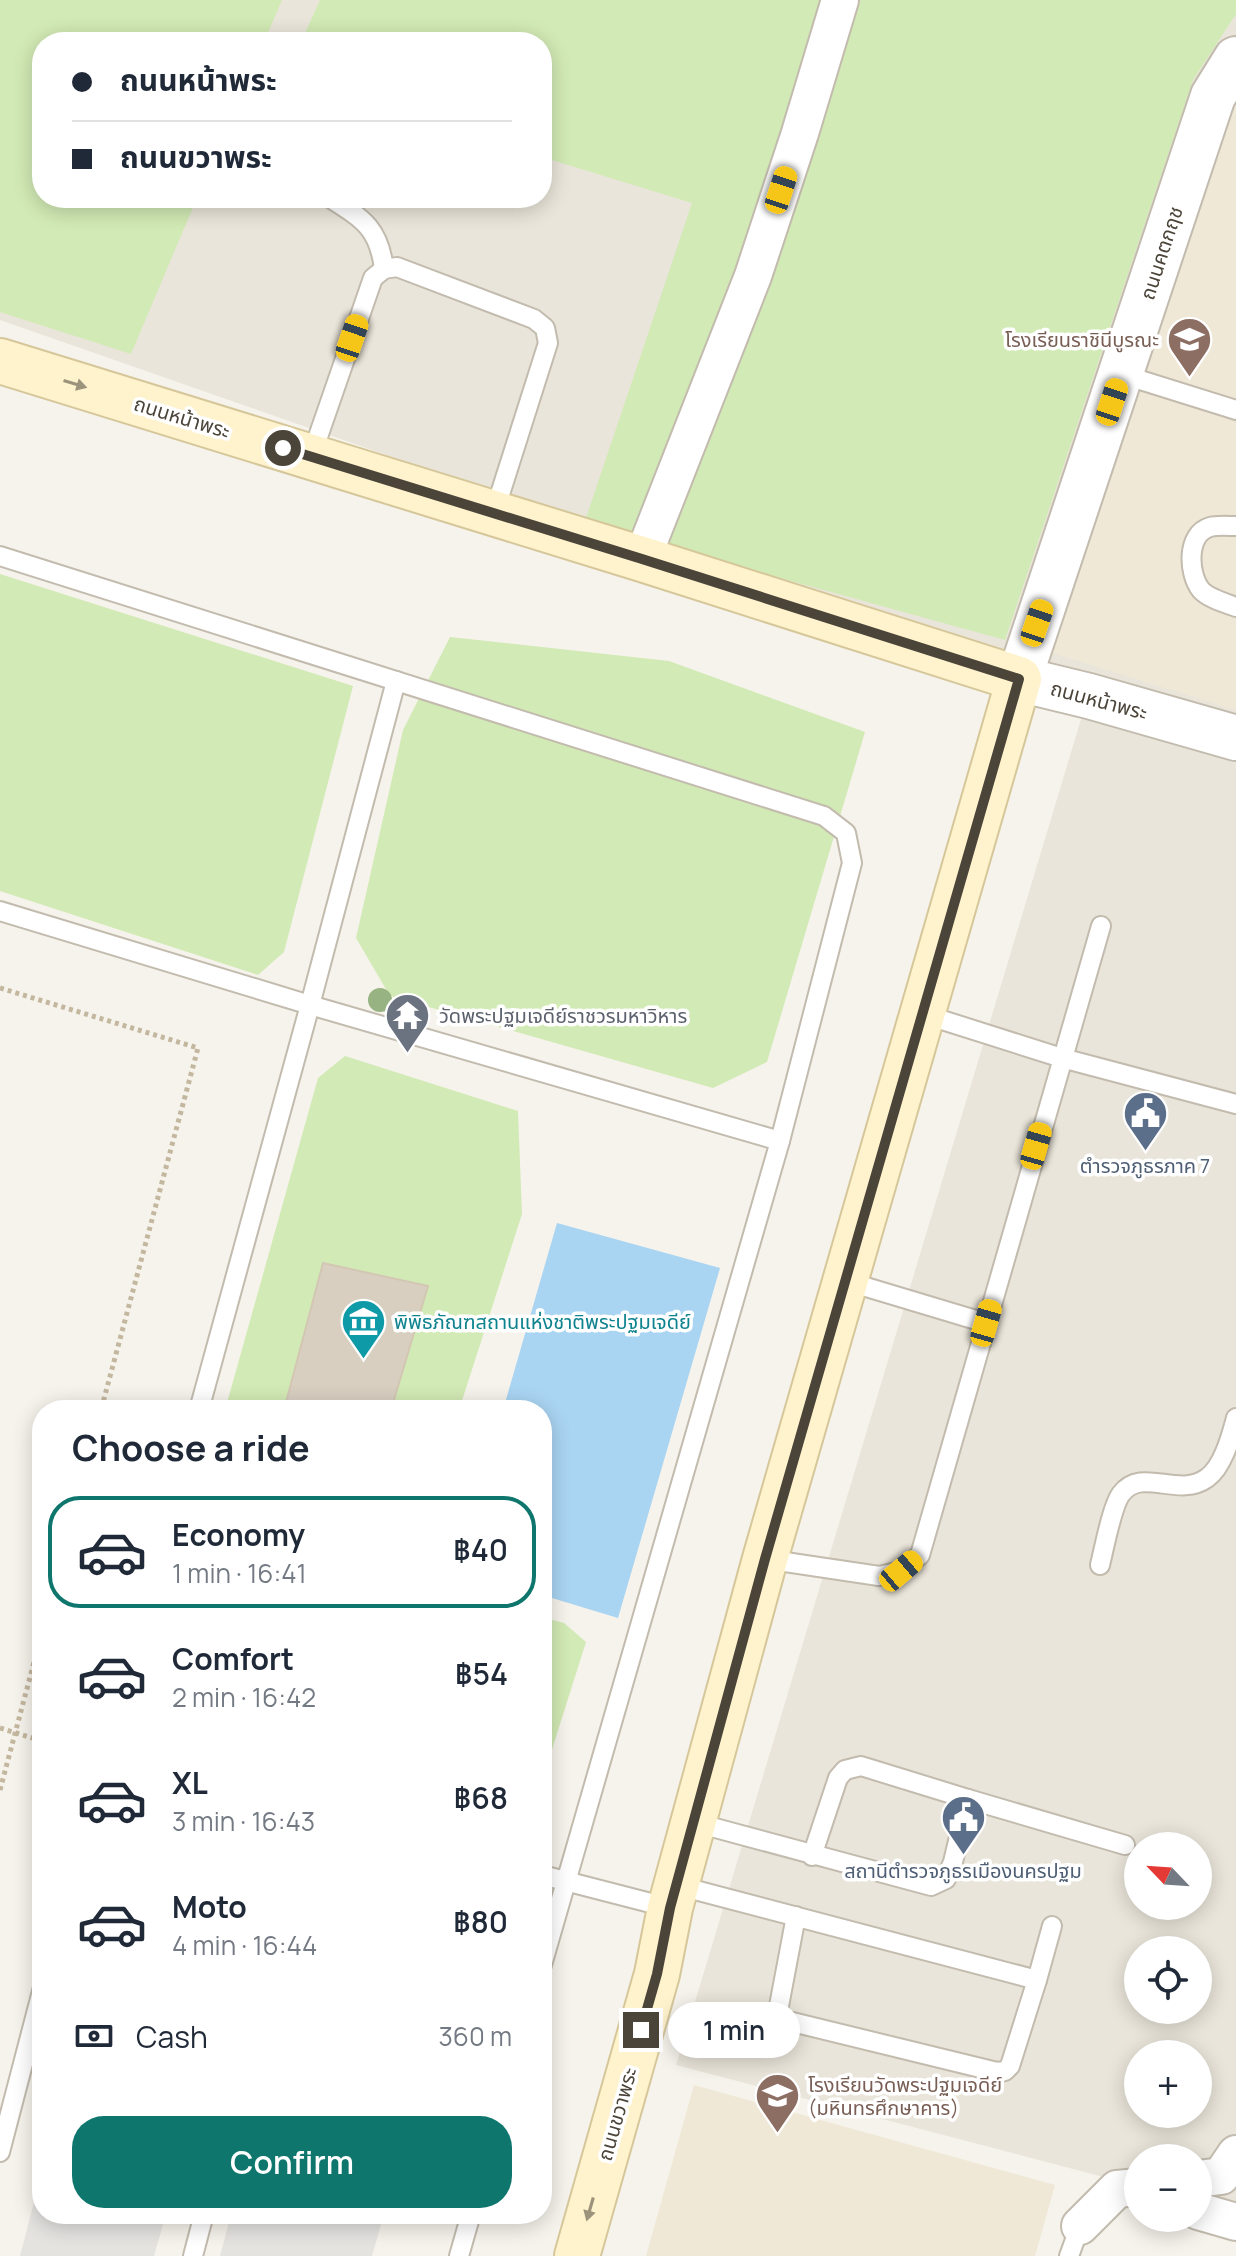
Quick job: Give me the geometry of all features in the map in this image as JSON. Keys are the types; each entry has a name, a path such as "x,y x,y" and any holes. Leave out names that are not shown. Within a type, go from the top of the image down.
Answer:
{"main road":[{"name":"ถนนหน้าพระ","path":"0,361 1019,679"},
{"name":"ถนนขวาพระ","path":"577,2256 657,1974 673,1896 765,1559 1019,679"}],"street":[{"path":"642,559 753,276 840,0"},
{"name":"ถนนคตกฤช","path":"1019,679 1213,96 1236,59"},
{"name":"ถนนหน้าพระ","path":"1019,679 1236,738"},
{"path":"1212,2177 1221,2176 1236,2154"},
{"path":"1074,2241 1124,2196"},
{"path":"1212,2215 1236,2222"}],"lane":[{"path":"346,208 360,217 374,233 381,249 384,269"},
{"path":"311,457 373,278 384,269 397,267 534,319 545,328 548,343 494,513"},
{"path":"1121,374 1236,410"},
{"path":"1236,526 1208,527 1198,536 1191,555 1192,573 1202,592 1236,607"},
{"path":"0,556 824,816 846,833 852,863 780,1141 552,1930"},
{"path":"202,1400 396,681"},
{"path":"0,911 310,1005 780,1141"},
{"path":"765,1559 879,1576 901,1571 920,1555 1101,926"},
{"path":"923,1014 1062,1058 1236,1104"},
{"path":"846,1281 986,1323"},
{"path":"1100,1565 1119,1496 1129,1486 1146,1481 1187,1487 1209,1478 1226,1451 1236,1418"},
{"path":"812,1856 838,1778 845,1770 861,1766 1124,1845"},
{"path":"693,1822 931,1886 946,1879 968,1799"},
{"path":"552,1878 796,1916 1037,1980"},
{"path":"796,1916 779,2006 779,2015 784,2020 997,2072 1005,2071 1010,2066 1052,1926"},
{"path":"0,2152 32,2029"},
{"path":"193,2256 201,2224"},
{"path":"459,2256 468,2224"}],"path":[{"path":"0,988 198,1048 104,1400"},
{"path":"0,1790 32,1669"},
{"path":"0,1728 32,1738"}],"shaded area":[{"path":"0,0 1236,0 1236,2212 1212,2206 1212,2144 1124,2144 1124,2182 676,2065 1088,696 0,320"},
{"name":"โรงเรียนราชินีบูรณะ","path":"1236,103 1236,710 1053,653"},
{"name":"โรงเรียนวัดพระปฐมเจดีย์ (มหินทรศึกษาคาร)","path":"694,2085 1055,2185 1035,2256 646,2256"},
{"path":"32,2210 32,2224 163,2224 154,2256 20,2256"},
{"path":"228,2224 381,2224 372,2256 220,2256"}],"green space":[{"path":"0,0 282,0 268,32 32,32 32,208 193,208 131,354 0,312"},
{"path":"320,0 1236,0 1236,14 1193,80 1005,640 584,524 692,203 552,160 552,32 306,32"},
{"path":"0,574 353,686 284,952 258,975 0,891"},
{"path":"450,637 669,661 865,732 767,1062 713,1088 390,996 356,938 403,730"},
{"path":"345,1056 518,1111 522,1214 462,1400 228,1400 318,1078"},
{"path":"552,1620 564,1623 586,1642 552,1749"}],"water":[{"path":"557,1223 720,1268 618,1618 552,1598 552,1400 506,1400"}],"building":[{"path":"323,1263 428,1286 394,1400 287,1400"}],"place":[{"name":"โรงเรียนราชินีบูรณะ","path":"1190,378"},
{"name":"วัดพระปฐมเจดีย์ราชวรมหาวิหาร","path":"408,1054"},
{"name":"ตำรวจภูธรภาค 7","path":"1145,1152"},
{"name":"พิพิธภัณฑสถานแห่งชาติพระปฐมเจดีย์","path":"363,1360"},
{"name":"สถานีตำรวจภูธรเมืองนครปฐม","path":"963,1857"},
{"name":"โรงเรียนวัดพระปฐมเจดีย์ (มหินทรศึกษาคาร)","path":"777,2135"}],"route":[{"path":"283,448 1019,679 765,1559 670,1908 657,1974 641,2030"}]}
